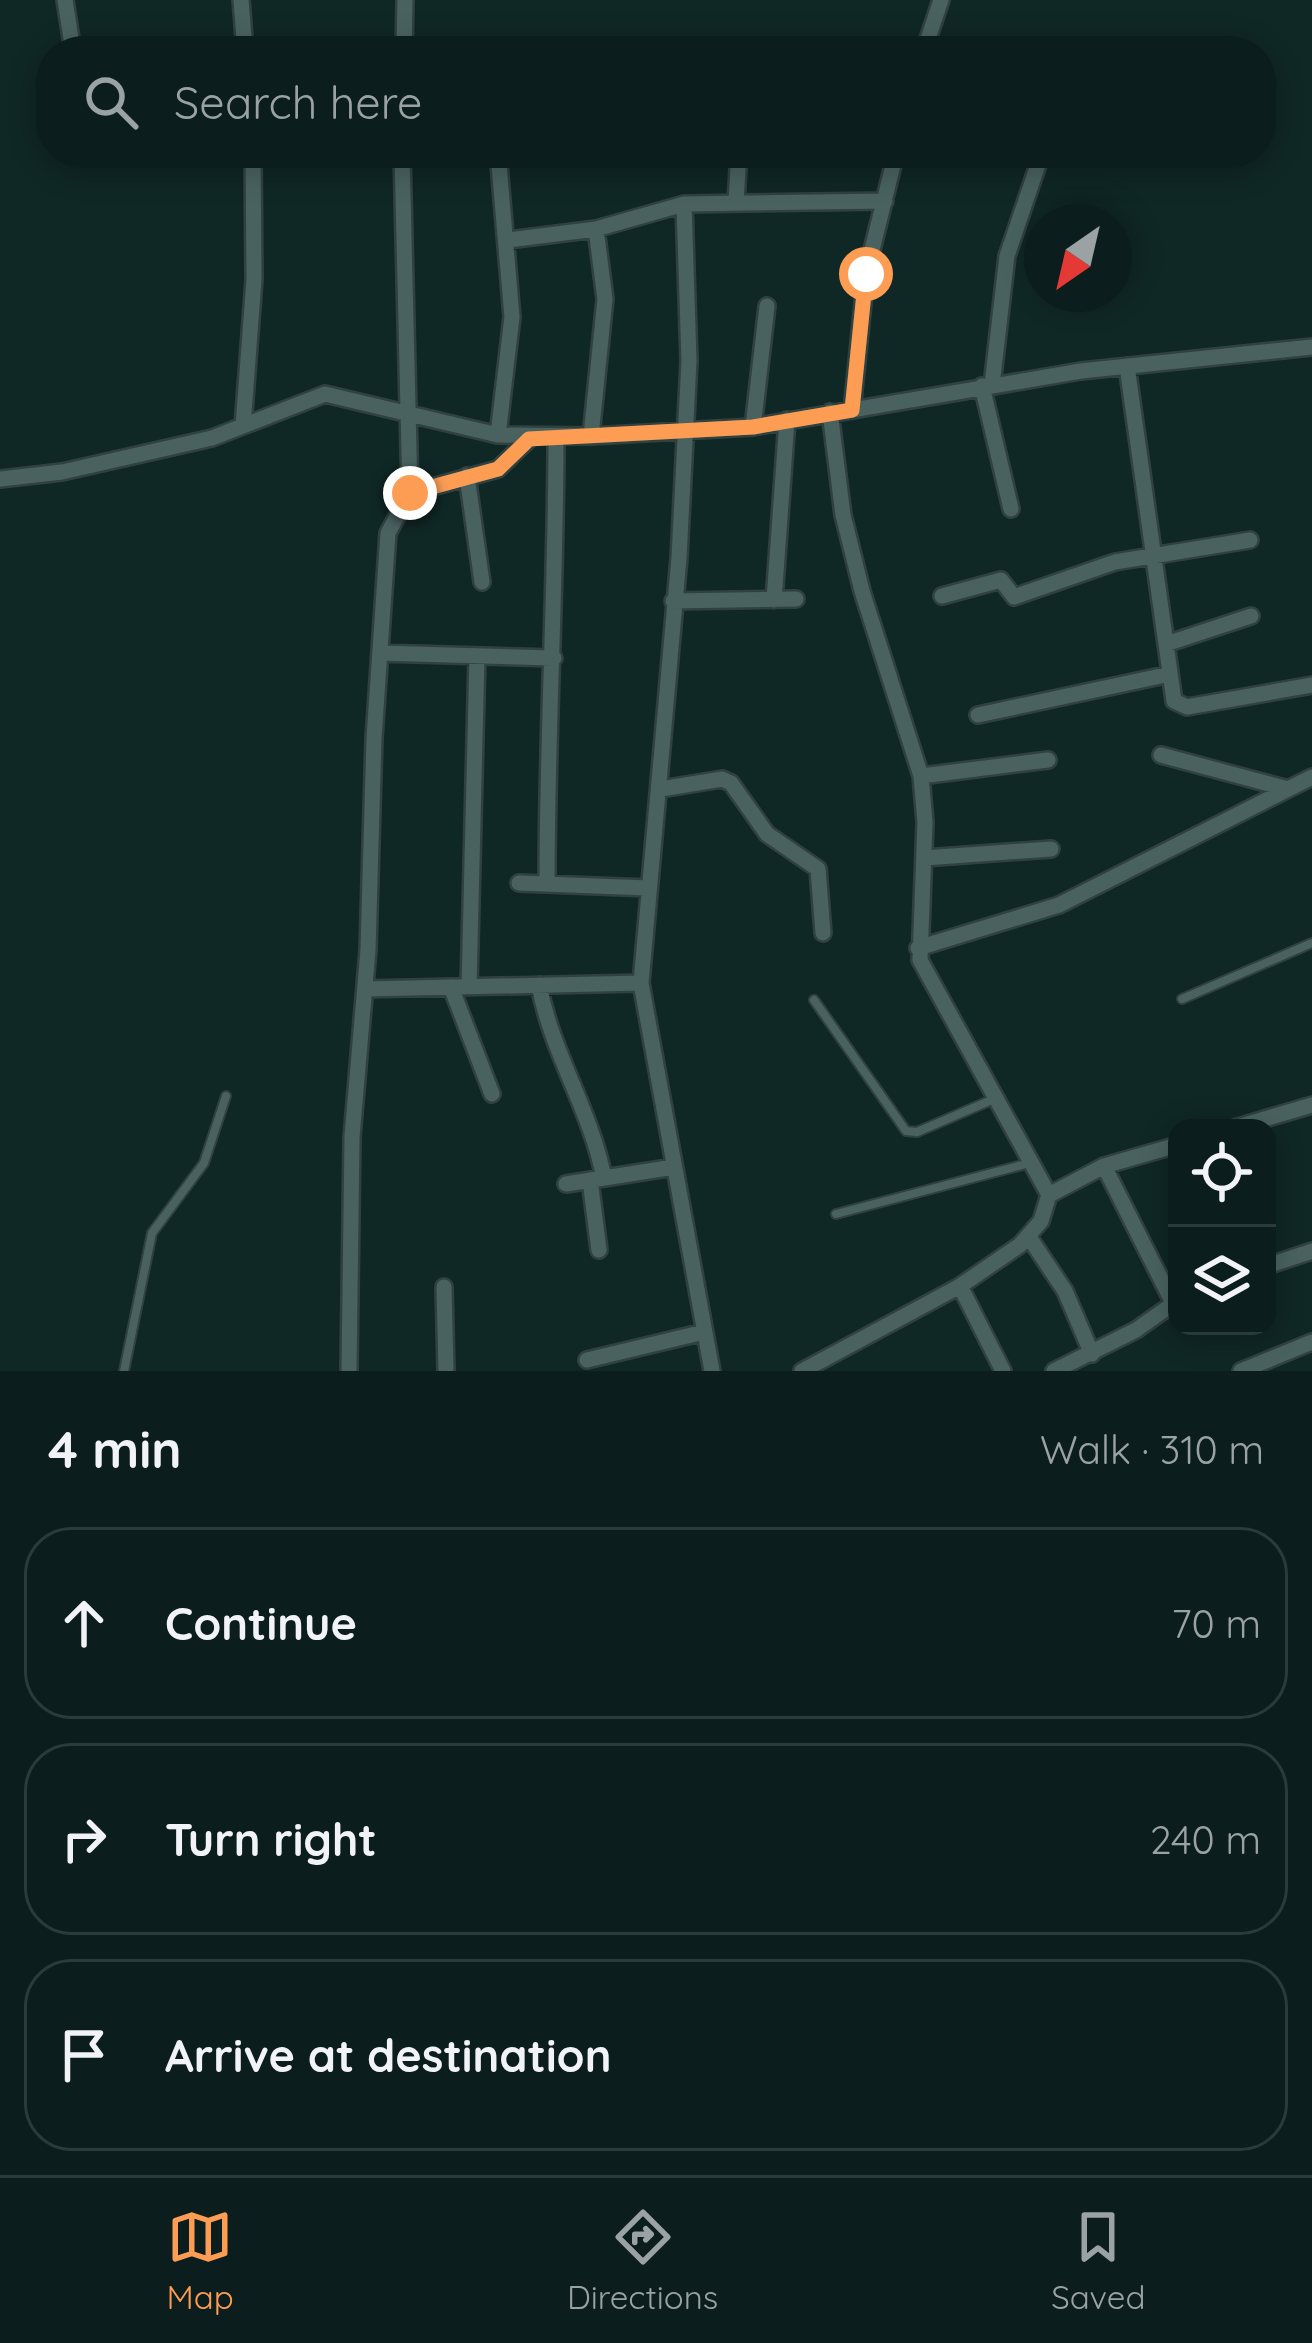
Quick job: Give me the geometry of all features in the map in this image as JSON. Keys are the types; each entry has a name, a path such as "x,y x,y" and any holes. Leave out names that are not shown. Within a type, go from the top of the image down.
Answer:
{"street":[{"path":"64,0 70,36"},
{"path":"241,0 244,36"},
{"path":"404,36 405,0"},
{"path":"929,36 941,0"},
{"path":"243,426 254,280 253,168"},
{"path":"349,1371 352,1137 365,989 388,533 410,493 402,168"},
{"path":"498,434 512,317 500,168"},
{"path":"736,201 738,168"},
{"path":"852,410 866,274 893,168"},
{"path":"1011,508 987,386 1007,256 1037,168"},
{"path":"508,240 596,229 684,204 886,201"},
{"path":"684,204 685,431 662,707 661,789 640,983 712,1371"},
{"path":"590,436 605,298 596,229"},
{"path":"753,427 766,306"},
{"path":"0,479 172,448 325,394 342,394 529,439 753,427 987,386 1312,347"},
{"path":"1127,366 1174,700 1182,707 1312,685"},
{"path":"802,1371 960,1286 1029,1238 1042,1221 1049,1195 918,948 924,859 921,776 857,572 843,515 830,412"},
{"path":"774,600 787,420"},
{"path":"547,884 556,437"},
{"path":"410,493 501,468 529,439"},
{"path":"467,476 482,582"},
{"path":"942,596 1001,580 1014,597 1153,553 1250,540"},
{"path":"673,602 796,599"},
{"path":"1166,644 1251,616"},
{"path":"380,653 554,658"},
{"path":"469,987 477,656"},
{"path":"978,715 1170,674"},
{"path":"1161,755 1288,789"},
{"path":"921,776 1048,760"},
{"path":"918,948 1059,905 1312,777"},
{"path":"661,789 722,779 730,783 767,834 818,869 823,933"},
{"path":"924,859 1051,849"},
{"path":"519,883 648,888"},
{"path":"365,989 640,983"},
{"path":"539,985 548,1029 590,1116 598,1250"},
{"path":"451,987 492,1094"},
{"path":"1265,1119 1312,1105"},
{"path":"1049,1195 1104,1166 1168,1148"},
{"path":"566,1184 674,1166"},
{"path":"1104,1166 1168,1289"},
{"path":"1029,1238 1065,1291 1092,1354"},
{"path":"1276,1263 1312,1251"},
{"path":"960,1286 1003,1371"},
{"path":"444,1287 446,1371"},
{"path":"1054,1371 1092,1354 1168,1306"},
{"path":"587,1360 704,1332"},
{"path":"1241,1371 1312,1342"}],"lane":[{"path":"1182,999 1312,943"},
{"path":"814,1000 906,1131 916,1132 995,1098"},
{"path":"124,1371 152,1233 204,1163 226,1096"},
{"path":"836,1214 1031,1162"}],"route":[{"path":"410,493 501,468 529,439 753,427 852,410 866,274"}]}
